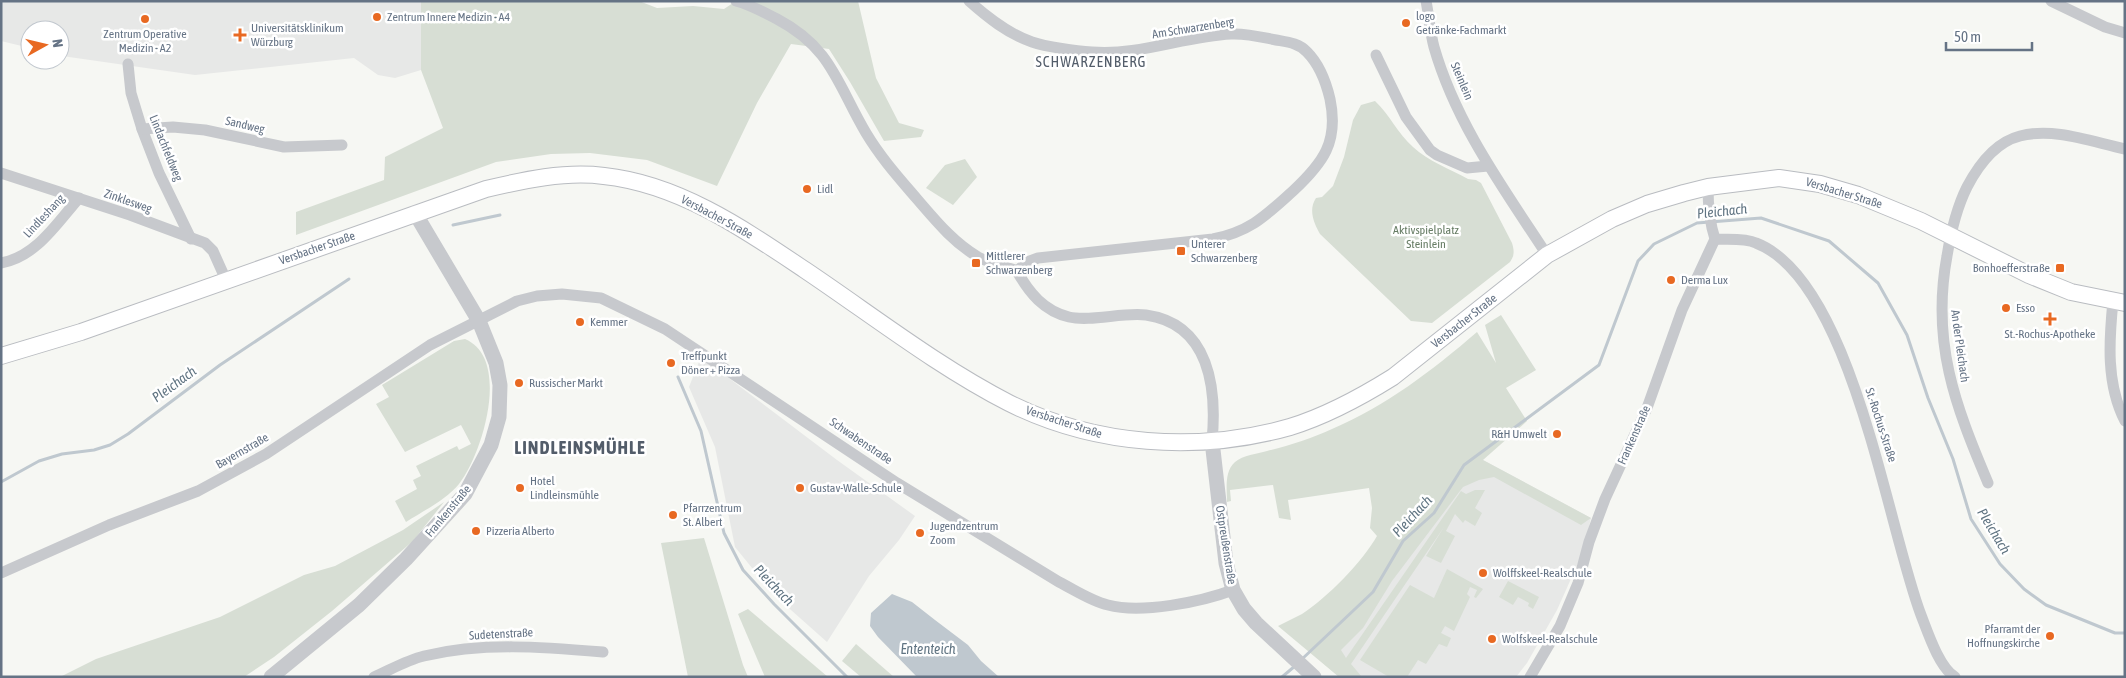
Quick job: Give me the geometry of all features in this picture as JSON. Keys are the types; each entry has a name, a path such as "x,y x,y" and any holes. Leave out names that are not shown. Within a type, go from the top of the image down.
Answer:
{"main road":[{"name":"Versbacher Straße","path":"1,356 81,332 486,189 522,180 559,176 604,176 656,188 688,200 745,231 929,355 1008,402 1029,412 1076,428 1116,438 1175,442 1212,441 1250,436 1292,426 1367,393 1392,377 1547,255 1622,215 1647,204 1708,187 1779,178 1820,184 1895,209 2051,284 2072,292 2119,302"}],"street":[{"path":"736,1 751,5 789,25 808,39 823,55 838,79 866,133 888,166 956,243 979,258 1017,271 1023,282 1046,308 1071,317 1145,315 1172,321 1187,335 1207,365 1212,381 1212,441"},
{"name":"Am Schwarzenberg","path":"968,1 994,22 1032,42 1092,52 1131,51 1229,34 1248,34 1290,42 1307,51 1319,67 1327,88 1332,110 1333,132 1328,151 1318,166 1253,226 1213,239 1038,258 1027,262 1017,271"},
{"name":"Steinlein","path":"1426,1 1433,44 1452,95 1488,166 1547,255"},
{"path":"2051,1 2105,27 2125,32"},
{"path":"1376,55 1406,117 1430,150 1467,168 1488,166"},
{"name":"Lindachfeldweg","path":"128,64 130,93 142,129 159,173 191,239"},
{"name":"Sandweg","path":"142,129 173,127 205,130 284,148 342,145"},
{"name":"An der Pleichach","path":"1988,483 1953,391 1946,360 1941,299 1950,236 1959,203 1978,168 1995,150 2014,138 2038,133 2052,134 2125,148"},
{"name":"Zinklesweg","path":"1,173 45,189 130,215 205,243 213,251 226,280"},
{"path":"1708,187 1710,225 1715,239"},
{"name":"Lindleshang","path":"1,263 15,261 39,244 79,198"},
{"name":"Frankenstraße","path":"271,677 359,605 406,559 465,494 491,445 499,417 500,385 496,363 479,321 415,213"},
{"name":"Frankenstraße","path":"1530,677 1549,647 1568,609 1605,499 1647,408 1682,310 1715,239"},
{"name":"St.-Rochus-Straße","path":"1715,239 1755,242 1778,256 1799,277 1814,298 1834,339 1860,402 1876,451 1915,600 1928,634 1950,675"},
{"name":"Schwabenstraße","path":"479,321 517,302 537,296 562,294 601,298 665,329 897,483 1059,582 1087,597 1106,605 1120,608 1165,606 1219,595 1233,590"},
{"path":"2119,302 2109,341 2112,379 2120,411 2125,420"},
{"name":"Bayernstraße","path":"1,572 109,525 198,491 266,454 430,345 479,321"},
{"name":"Ostpreußenstraße","path":"1212,441 1226,563 1233,590 1244,609 1314,677"},
{"name":"Sudetenstraße","path":"374,677 422,656 488,646 539,646 603,652"}],"shaded area":[{"name":"Universitätsklinikum Würzburg","path":"1,1 421,1 421,70 395,78 378,75 354,58 195,75 70,57 70,20 20,20 20,46 1,41"},
{"name":"Gustav-Walle-Schule","path":"701,357 837,460 915,516 899,540 869,576 827,642 773,594 735,547 715,447 689,387"},
{"name":"Wolffskeel-Realschule","path":"1483,460 1591,518 1583,552 1557,610 1527,663 1516,677 1339,677 1322,662 1335,637"}],"green space":[{"path":"421,1 639,1 657,8 693,6 724,9 736,1 858,1 876,78 899,123 924,130 921,137 884,141 829,49 791,44 757,103 717,186 647,160 590,153 551,154 496,162 296,235 296,212 384,180 385,157 443,128 421,70"},
{"name":"Aktivspielplatz Steinlein","path":"1375,101 1408,142 1419,152 1432,161 1468,179 1481,183 1513,246 1514,250 1510,262 1432,323 1411,321 1320,234 1313,216 1312,207 1316,198 1322,197 1333,186 1344,157 1353,120 1361,105"},
{"path":"965,159 977,177 953,205 926,188 945,165"},
{"path":"1501,315 1536,370 1506,388 1527,421 1483,460 1591,518 1581,525 1494,477 1479,480 1463,487 1392,581 1363,628 1341,650 1346,658 1461,491 1466,494 1475,490 1485,490 1475,508 1482,513 1475,526 1465,520 1463,523 1455,514 1446,531 1455,536 1441,563 1426,556 1444,527 1351,664 1362,677 1339,677 1278,626 1302,614 1322,599 1354,567 1371,546 1377,536 1370,528 1372,508 1369,488 1288,500 1291,520 1279,518 1273,485 1230,490 1231,501 1227,502 1227,481 1231,466 1242,458 1308,439 1352,420 1408,386 1477,332 1496,363 1485,325"},
{"path":"465,339 479,350 487,366 490,386 483,431 468,470 454,490 406,522 395,501 417,489 413,480 421,476 416,466 457,446 459,450 471,444 461,425 405,452 376,404 389,397 382,385 454,341"},
{"path":"444,502 413,541 332,611 274,657 244,677 60,677 96,659 220,617 304,575 335,566 403,530"},
{"path":"704,538 748,677 688,677 661,543"},
{"path":"1447,569 1483,589 1476,598 1474,597 1477,590 1470,587 1467,594 1470,597 1454,631 1445,626 1441,633 1451,638 1447,647 1439,644 1426,664 1418,660 1407,677 1389,677 1360,660 1410,585 1434,598"},
{"path":"1508,581 1539,597 1533,609 1528,606 1529,603 1518,597 1513,605 1499,597"},
{"path":"748,609 828,677 765,677 738,614"},
{"path":"856,644 894,677 861,677 842,661"}],"water":[{"name":"Ententeich","path":"892,594 912,602 968,645 981,661 999,677 917,677 878,637 870,626 871,613"}],"waterway":[{"name":"Pleichach","path":"453,225 500,215"},
{"name":"Pleichach","path":"1301,660 1373,592 1403,541 1434,513 1464,465 1599,365 1638,261 1654,244 1697,223 1761,218 1829,241 1878,283 1907,335 1928,398 1953,459 1971,519 2000,564 2024,589 2046,605 2115,633 2125,633"},
{"name":"Pleichach","path":"1,482 39,461 62,454 94,450 110,445 128,434 220,365 349,279"},
{"name":"Pleichach","path":"678,377 701,431 724,533 743,570 847,677"},
{"name":"Pleichach","path":"1282,677 1295,666"}],"place":[{"name":"Zentrum Innere Medizin - A4","path":"377,17"},
{"name":"Zentrum Operative Medizin - A2","path":"145,19"},
{"name":"logo Getränke-Fachmarkt","path":"1406,23"},
{"name":"Universitätsklinikum Würzburg","path":"240,35"},
{"name":"Lidl","path":"807,189"},
{"name":"Unterer Schwarzenberg","path":"1181,251"},
{"name":"Mittlerer Schwarzenberg","path":"976,263"},
{"name":"Bonhoefferstraße","path":"2060,268"},
{"name":"Derma Lux","path":"1671,280"},
{"name":"Esso","path":"2006,308"},
{"name":"St.-Rochus-Apotheke","path":"2050,319"},
{"name":"Kemmer","path":"580,322"},
{"name":"Treffpunkt Döner + Pizza","path":"671,363"},
{"name":"Russischer Markt","path":"519,383"},
{"name":"R&H Umwelt","path":"1557,434"},
{"name":"Hotel Lindleinsmühle","path":"520,488"},
{"name":"Gustav-Walle-Schule","path":"800,488"},
{"name":"Pfarrzentrum St. Albert","path":"673,515"},
{"name":"Pizzeria Alberto","path":"476,531"},
{"name":"Jugendzentrum Zoom","path":"920,533"},
{"name":"Wolffskeel-Realschule","path":"1483,573"},
{"name":"Pfarramt der Hoffnungskirche","path":"2050,636"},
{"name":"Wolfskeel-Realschule","path":"1492,639"}],"district":[{"name":"SCHWARZENBERG","path":"1091,62"},
{"name":"LINDLEINSMÜHLE","path":"580,448"}]}
